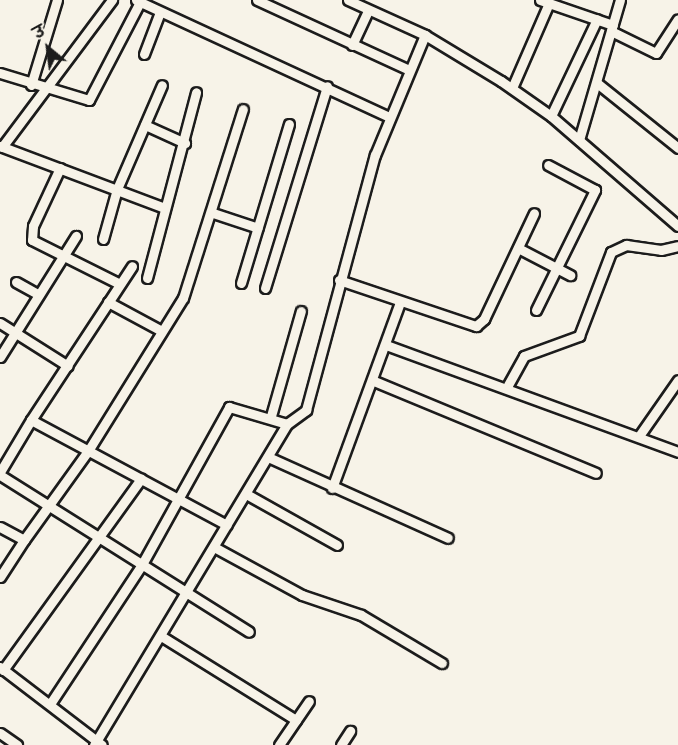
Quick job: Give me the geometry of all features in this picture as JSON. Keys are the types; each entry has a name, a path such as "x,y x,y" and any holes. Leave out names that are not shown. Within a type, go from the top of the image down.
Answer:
{"street":[{"path":"31,85 57,0"},
{"path":"112,0 1,147 165,208"},
{"path":"256,0 409,70"},
{"path":"348,0 425,35 512,88 551,116 678,226"},
{"path":"570,10 573,0"},
{"path":"579,140 620,0"},
{"path":"0,73 80,101 92,98 138,1 327,86 389,117"},
{"path":"512,88 545,1 597,19 656,53 678,19"},
{"path":"352,45 368,11"},
{"path":"144,54 160,12"},
{"path":"551,116 597,19"},
{"path":"141,479 2,668 98,744 227,525 248,495 287,424 306,410 339,280 389,117 425,35"},
{"path":"597,83 678,146"},
{"path":"103,239 117,189 162,85"},
{"path":"265,288 327,86"},
{"path":"147,278 185,143 196,92"},
{"path":"0,577 88,451 160,330 185,295 213,213 243,109"},
{"path":"241,283 289,124"},
{"path":"145,125 185,143"},
{"path":"536,310 555,267 595,190 548,165"},
{"path":"60,168 30,236 120,284"},
{"path":"213,213 258,228"},
{"path":"339,280 400,302 479,325 534,213"},
{"path":"0,357 76,236"},
{"path":"508,385 524,356 579,336 611,252 627,245 661,250 678,246"},
{"path":"518,248 570,275"},
{"path":"132,266 31,420 0,474 185,595 249,632"},
{"path":"16,282 39,295"},
{"path":"108,302 160,330"},
{"path":"332,488 374,381 400,302"},
{"path":"271,416 301,311"},
{"path":"0,323 68,366"},
{"path":"386,345 508,385 678,452"},
{"path":"639,436 678,380"},
{"path":"374,381 596,473"},
{"path":"50,704 141,566 232,405 271,416 287,424"},
{"path":"31,420 227,525"},
{"path":"268,457 332,488 448,538"},
{"path":"248,495 337,545"},
{"path":"0,527 24,540"},
{"path":"214,547 302,596 361,615 442,663"},
{"path":"161,636 296,720"},
{"path":"279,745 309,701"},
{"path":"341,745 350,731"},
{"path":"0,733 17,745"}]}
